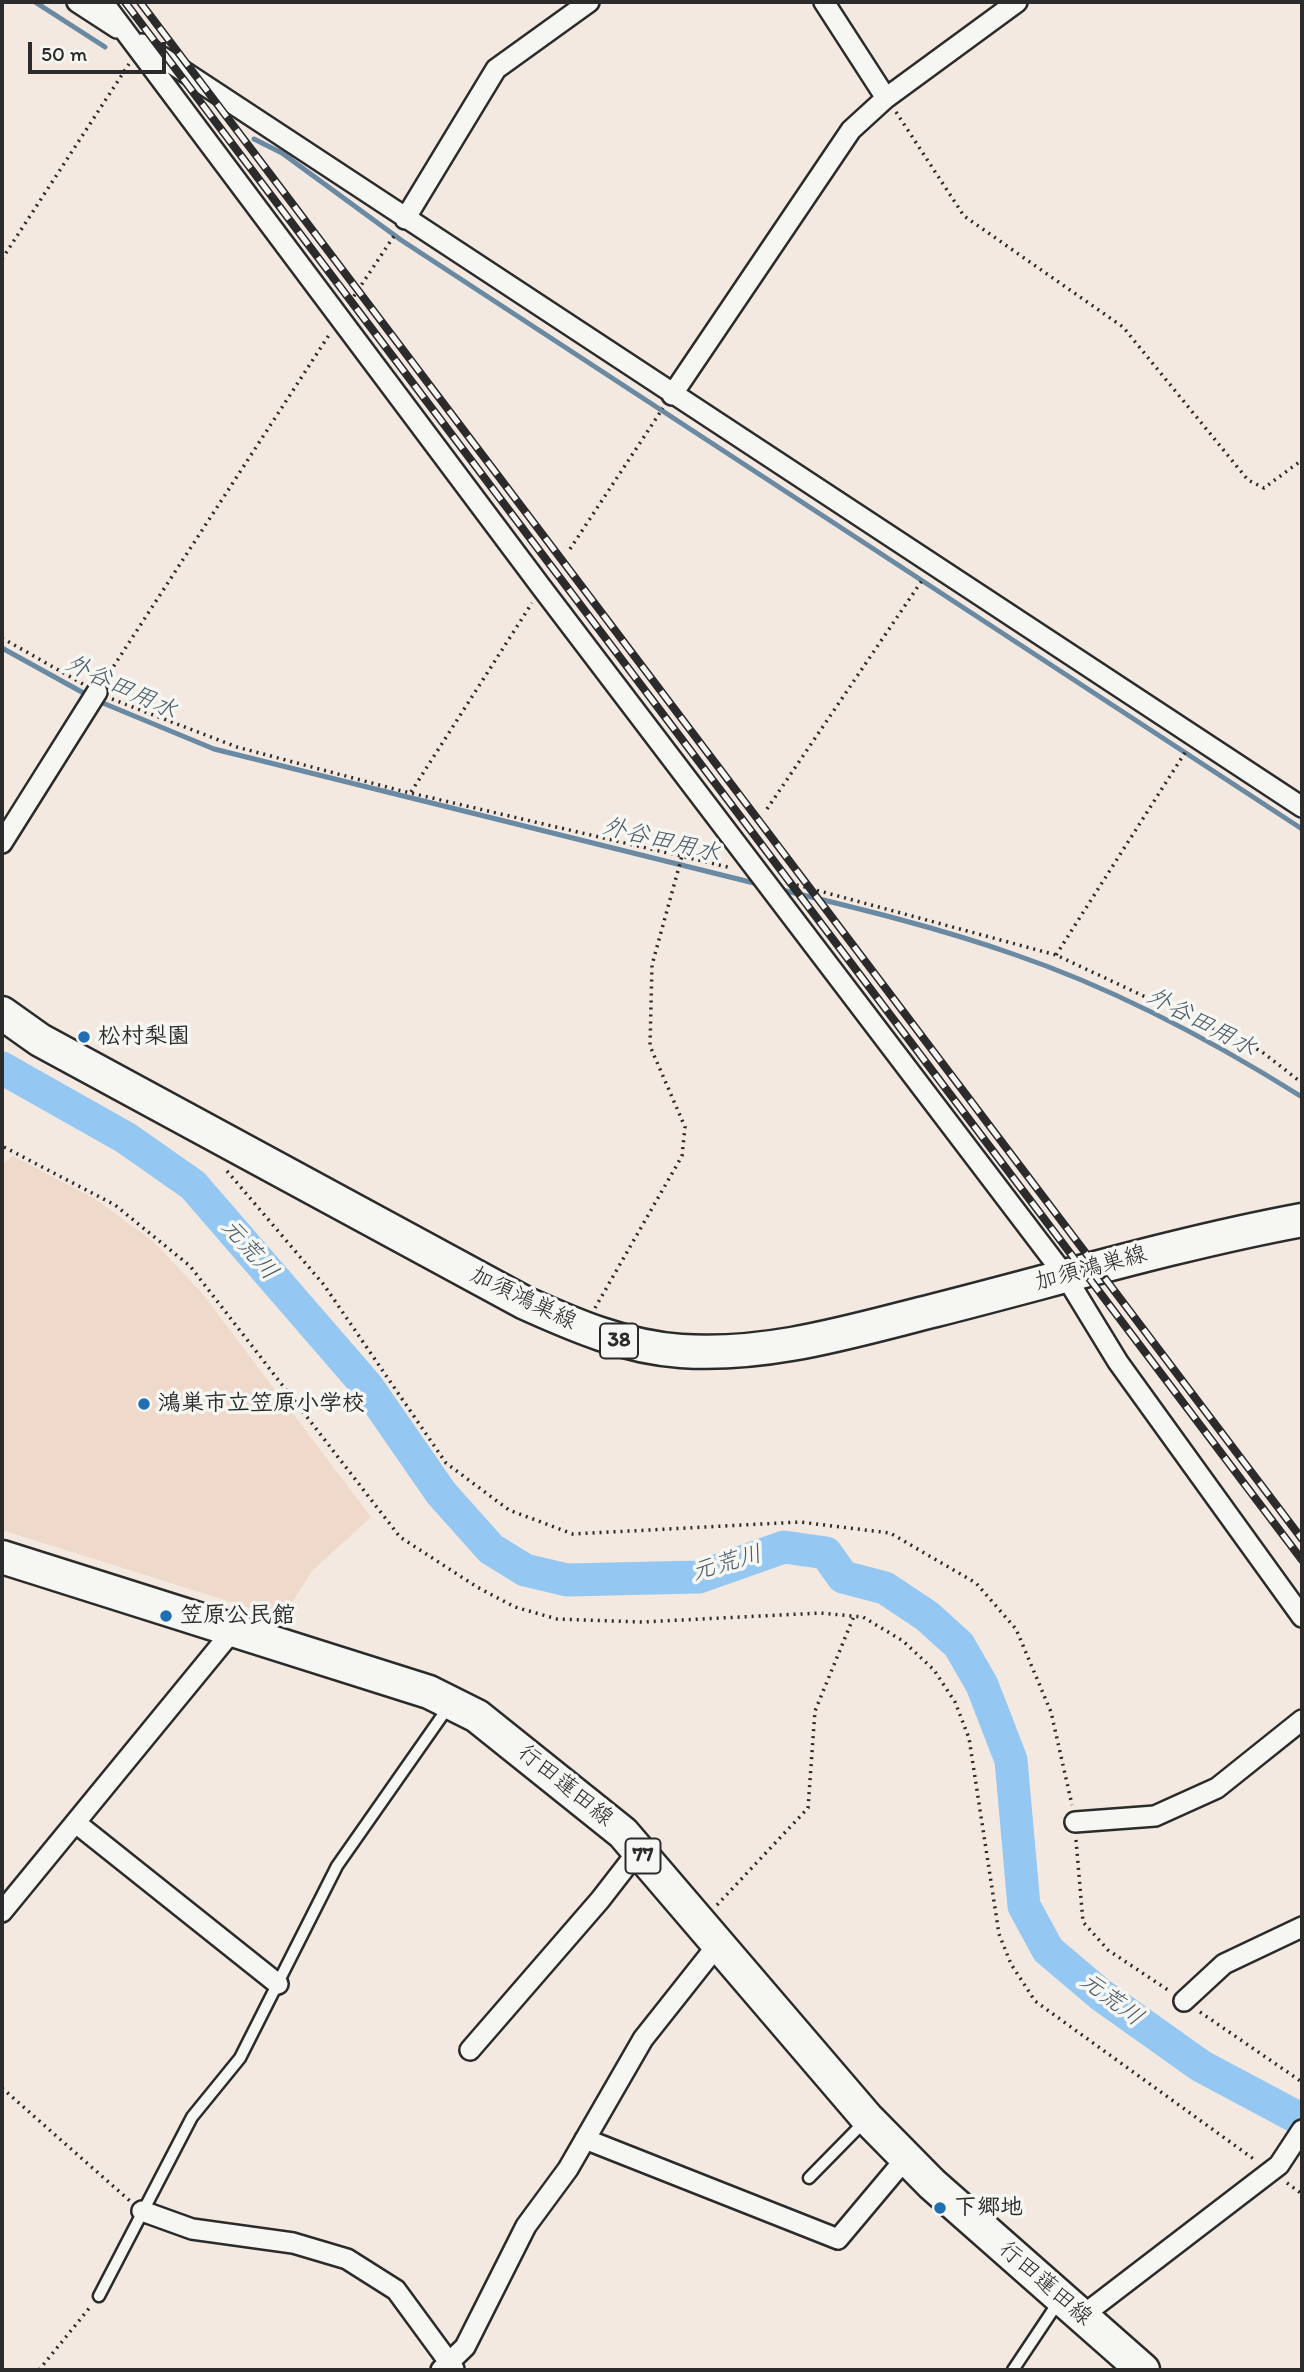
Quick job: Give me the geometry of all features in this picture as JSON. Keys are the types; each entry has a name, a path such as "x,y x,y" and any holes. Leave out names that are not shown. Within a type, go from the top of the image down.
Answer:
{"main road":[{"name":"加須鴻巣線","path":"2,1013 40,1040 525,1303 585,1330 628,1343 679,1351 747,1352 818,1340 1214,1237 1302,1220"},
{"name":"行田蓮田線","path":"2,1556 429,1692 477,1716 623,1833 867,2118 932,2185 1143,2370"}],"street":[{"path":"77,2 134,42 1302,807"},
{"path":"103,2 757,874 1066,1277 1118,1362 1302,1617"},
{"path":"405,219 496,69 589,2"},
{"path":"824,2 886,98"},
{"path":"672,394 850,130 886,98 1017,2"},
{"path":"2,844 97,692"},
{"path":"2,1912 234,1629"},
{"path":"1075,1822 1155,1815 1217,1788 1302,1720"},
{"path":"76,1823 278,1984"},
{"path":"470,2050 600,1900 638,1851"},
{"path":"1184,2001 1224,1964 1302,1927"},
{"path":"142,2211 192,2229 293,2243 347,2259 396,2290 448,2367 465,2347 526,2226 568,2169 643,2039 710,1932"},
{"path":"1071,2307 1275,2168 1302,2130"},
{"path":"585,2138 838,2239 906,2158"}],"lane":[{"path":"99,2296 192,2117 240,2058 337,1866 451,1703"},
{"path":"809,2178 867,2118"},
{"path":"1013,2370 1071,2307"}],"path":[{"path":"2,258 134,42"},
{"path":"886,98 964,216 1123,327 1248,480 1264,488 1302,460"},
{"path":"97,692 405,219"},
{"path":"569,549 672,394"},
{"path":"767,810 933,565"},
{"path":"411,792 542,588"},
{"path":"2,638 97,692 237,747 411,792 757,874 1056,955 1261,1051 1302,1083"},
{"path":"1056,955 1195,737"},
{"path":"585,1330 600,1297 682,1156 685,1127 650,1046 652,965 682,856"},
{"path":"215,1135 219,1161 324,1286 446,1463 509,1510 573,1534 800,1522 890,1533 976,1583 1016,1629 1051,1712 1075,1822 1083,1922 1108,1950 1302,2082"},
{"path":"3,1147 116,1205 190,1266 400,1537 477,1587 515,1607 557,1619 642,1622 820,1614 855,1616 863,1617 903,1641 934,1670 956,1702 969,1738 999,1934 1011,1964 1035,2001 1275,2168 1302,2194"},
{"path":"710,1932 808,1808 815,1711 855,1616"},
{"path":"2,2088 142,2211"},
{"path":"39,2370 99,2296"}],"shaded area":[{"name":"鴻巣市立笠原小学校","path":"13,1156 95,1199 154,1242 201,1292 371,1517 312,1571 282,1618 2,1530 2,1165"}],"waterway":[{"path":"35,2 105,47"},
{"path":"254,139 282,153 401,240 1302,829"},
{"name":"外谷田用水","path":"2,648 89,696"},
{"name":"外谷田用水","path":"98,701 214,749 758,884"},
{"name":"外谷田用水","path":"778,889 984,944 1088,983 1162,1017 1302,1097"},
{"name":"元荒川","path":"2,1068 126,1138 193,1185 367,1386 441,1493 491,1549 525,1570 567,1580 699,1577 784,1547 826,1553 843,1577 885,1588 927,1616 959,1645 982,1685 1011,1760 1024,1906 1048,1950 1101,1995 1201,2066 1302,2120"}],"railway":[{"path":"125,2 1302,1560"},
{"path":"140,2 1302,1539"}],"place":[{"name":"松村梨園","path":"84,1037"},
{"name":"鴻巣市立笠原小学校","path":"144,1404"},
{"name":"笠原公民館","path":"166,1616"},
{"name":"下郷地","path":"940,2208"}]}
